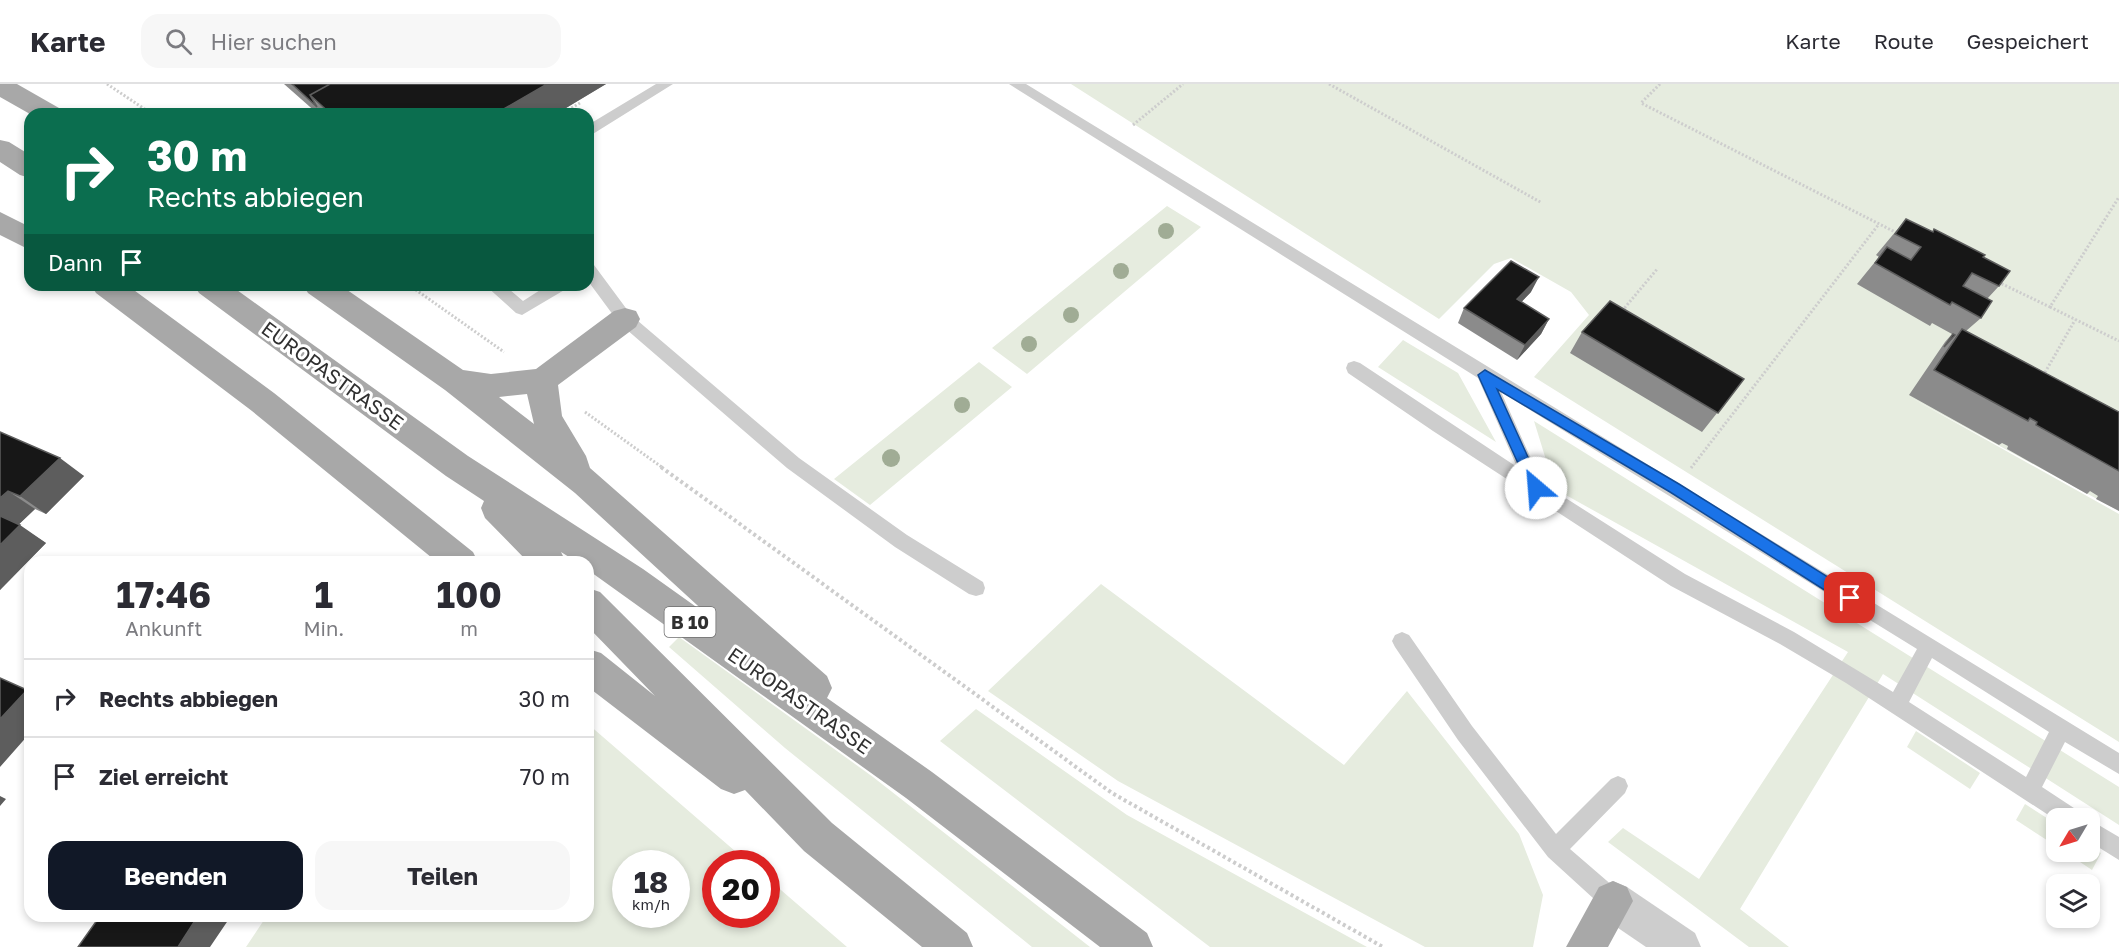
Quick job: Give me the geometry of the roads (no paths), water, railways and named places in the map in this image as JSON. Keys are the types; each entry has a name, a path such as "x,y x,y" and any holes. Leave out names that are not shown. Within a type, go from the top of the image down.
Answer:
{"main road":[{"path":"0,86 39,108"},
{"path":"0,149 24,164"},
{"path":"0,222 24,236"},
{"path":"114,291 263,402 454,556"},
{"name":"EUROPASTRASSE","path":"217,291 457,466 631,580 919,785 1133,947"},
{"path":"327,291 456,381 586,483 741,621 919,785"},
{"path":"456,381 491,386 543,380 625,319"},
{"path":"543,380 541,401 545,416 586,483"},
{"name":"EUROPASTRASSE","path":"457,466 543,556"},
{"path":"594,609 818,837"},
{"path":"594,670 630,699 818,837 953,947"},
{"path":"1586,947 1613,901"}],"street":[{"path":"1613,901 1681,947"}],"lane":[{"path":"594,128 666,84"},
{"path":"1016,84 2119,764"},
{"path":"594,276 625,319 793,463 901,542 976,588"},
{"path":"500,291 522,309 550,291"},
{"path":"1354,368 1678,580 1787,638 1897,704 2056,808"},
{"path":"1485,375 1536,488"},
{"path":"1402,641 1465,733 1555,850 1613,901"},
{"path":"1897,704 1928,647"},
{"path":"2030,791 2061,729"},
{"path":"1555,850 1618,786"},
{"path":"2100,837 2119,849"}]}
